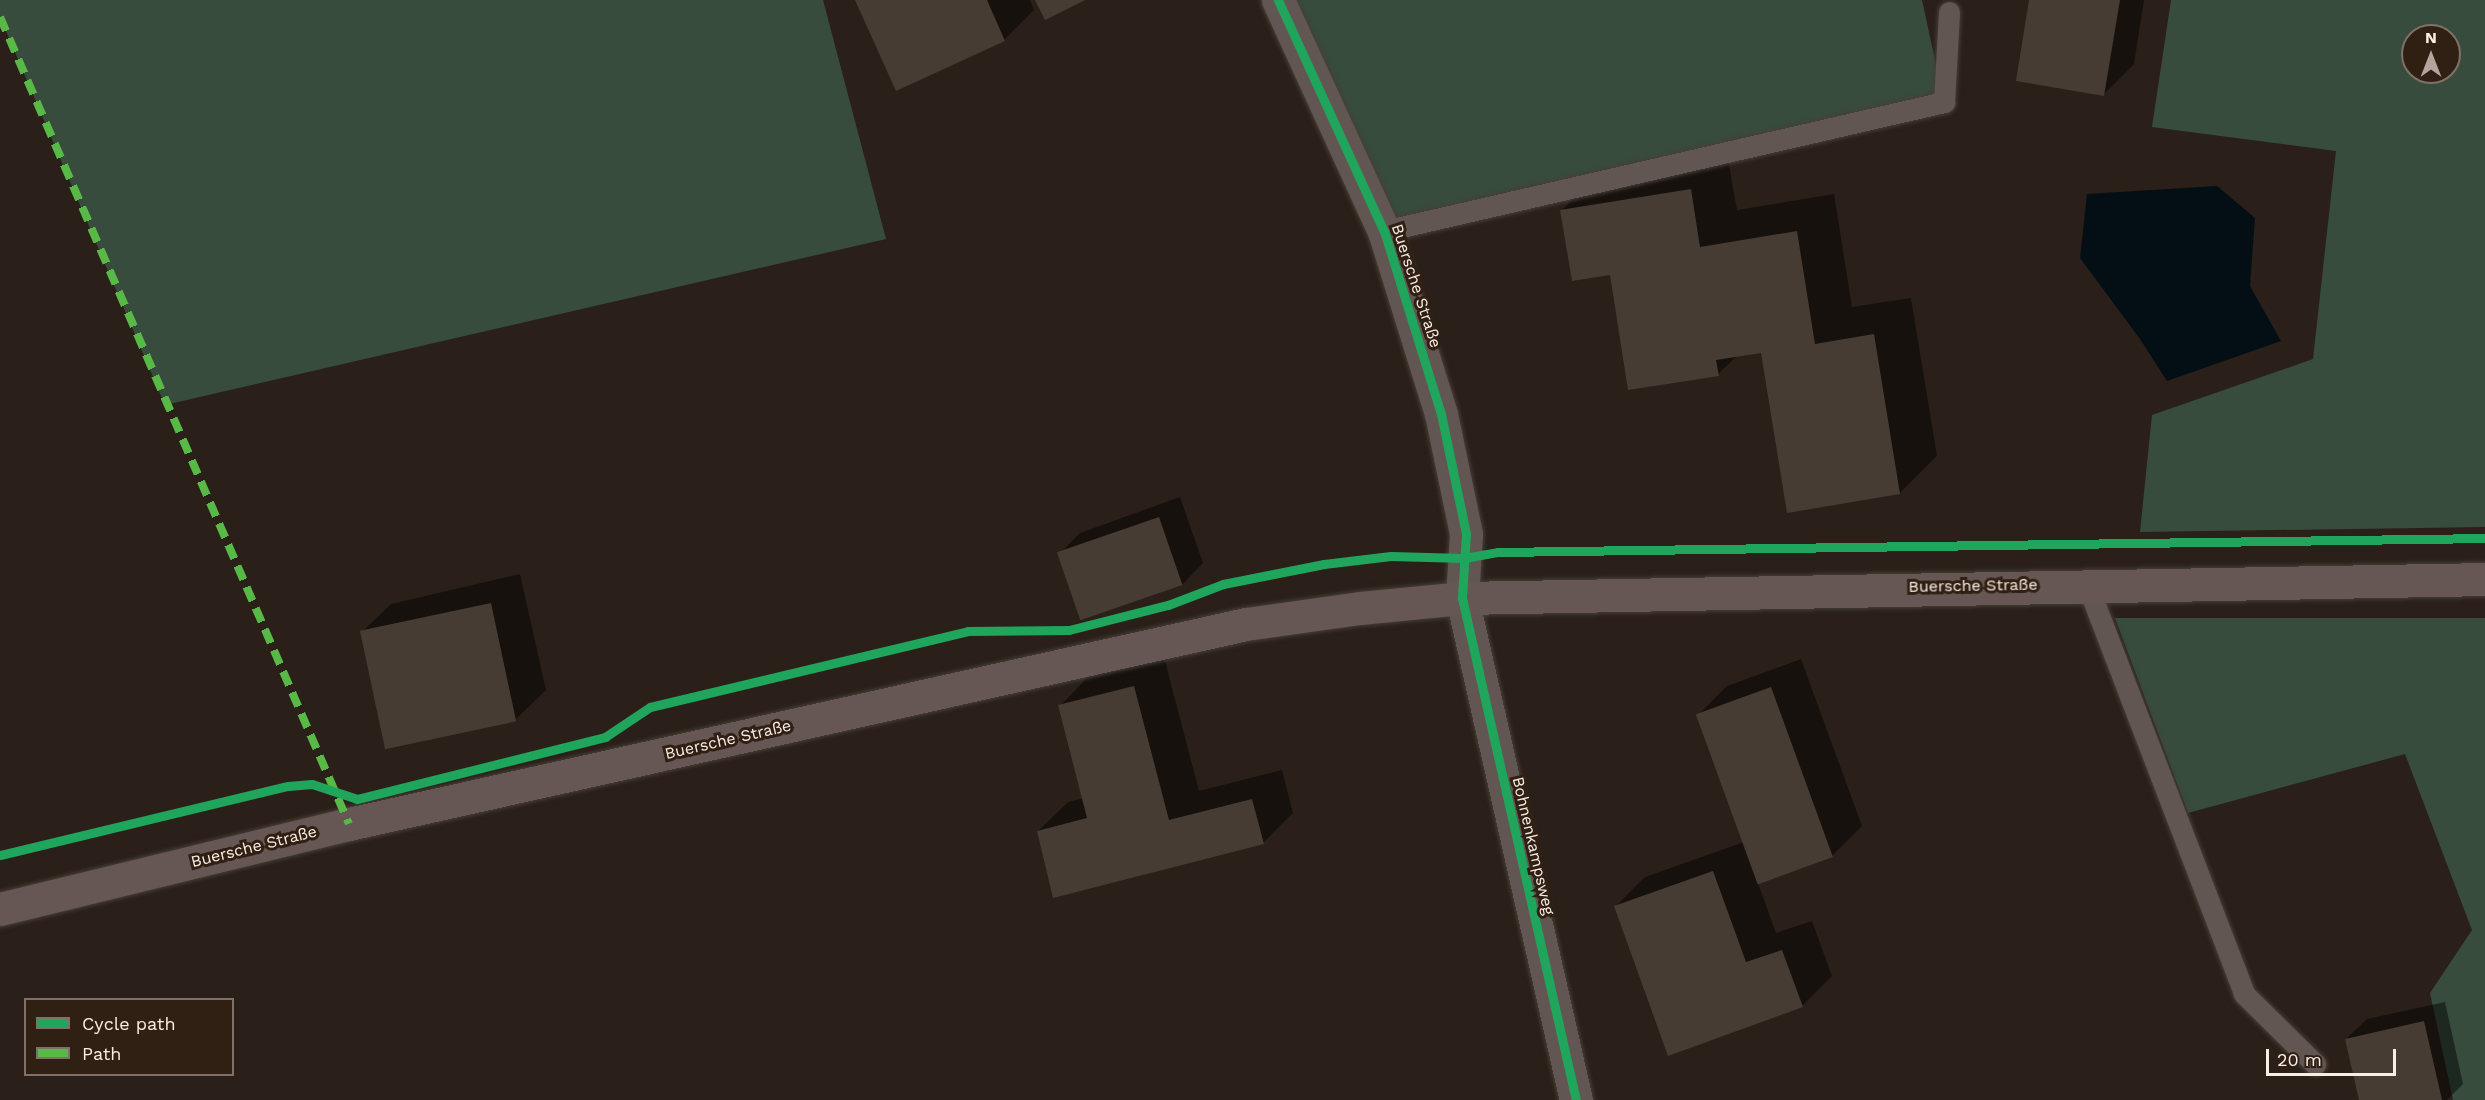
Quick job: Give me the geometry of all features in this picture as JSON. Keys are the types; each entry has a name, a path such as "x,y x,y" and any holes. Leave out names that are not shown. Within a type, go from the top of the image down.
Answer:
{"main road":[{"name":"Buersche Straße","path":"0,909 349,824 1246,624 1462,598 2087,584 2485,579"}],"street":[{"name":"Buersche Straße","path":"1278,0 1384,231 1441,414 1466,534 1462,598"},
{"name":"Bohnenkampsweg","path":"1462,598 1576,1100"}],"lane":[{"path":"1384,231 1944,102 1949,12"},
{"path":"2087,584 2244,994 2315,1064"}],"green space":[{"path":"0,0 823,0 886,239 165,405 0,17"},
{"path":"1278,0 1922,0 1944,102 1384,231"},
{"path":"2171,0 2485,0 2485,527 2140,532 2152,415 2313,359 2336,151 2152,127"},
{"path":"2115,618 2485,618 2485,1100 2453,1100 2430,993 2472,930 2405,754 2188,813"}],"shaded area":[{"path":"2217,186 2255,218 2250,286 2281,341 2167,381 2140,339 2080,258 2087,194"}],"building":[{"path":"855,0 987,0 1005,41 896,91"},
{"path":"1035,0 1085,0 1045,20"},
{"path":"2029,0 2120,0 2104,96 2016,81"},
{"path":"1691,189 1700,247 1797,231 1815,344 1874,334 1900,494 1787,513 1761,353 1716,360 1719,376 1628,390 1610,275 1572,281 1560,210"},
{"path":"1159,517 1182,585 1080,620 1057,552"},
{"path":"491,603 516,721 385,749 360,631"},
{"path":"1134,686 1169,820 1252,799 1264,844 1053,898 1037,831 1087,818 1058,705"},
{"path":"1771,687 1833,857 1758,884 1696,714"},
{"path":"1713,871 1746,962 1782,950 1803,1007 1668,1056 1614,906"},
{"path":"2424,1021 2442,1100 2359,1100 2345,1039"}],"marked path":[{"path":"0,17 349,824"}],"cycle path":[{"path":"1278,0 1384,231 1441,414 1466,534 1462,598 1576,1100"},
{"path":"0,855 288,786 312,784 357,799 605,737 650,707 968,631 1069,630 1168,605 1223,584 1324,564 1391,556 1464,558 1498,552 2485,538"}]}
